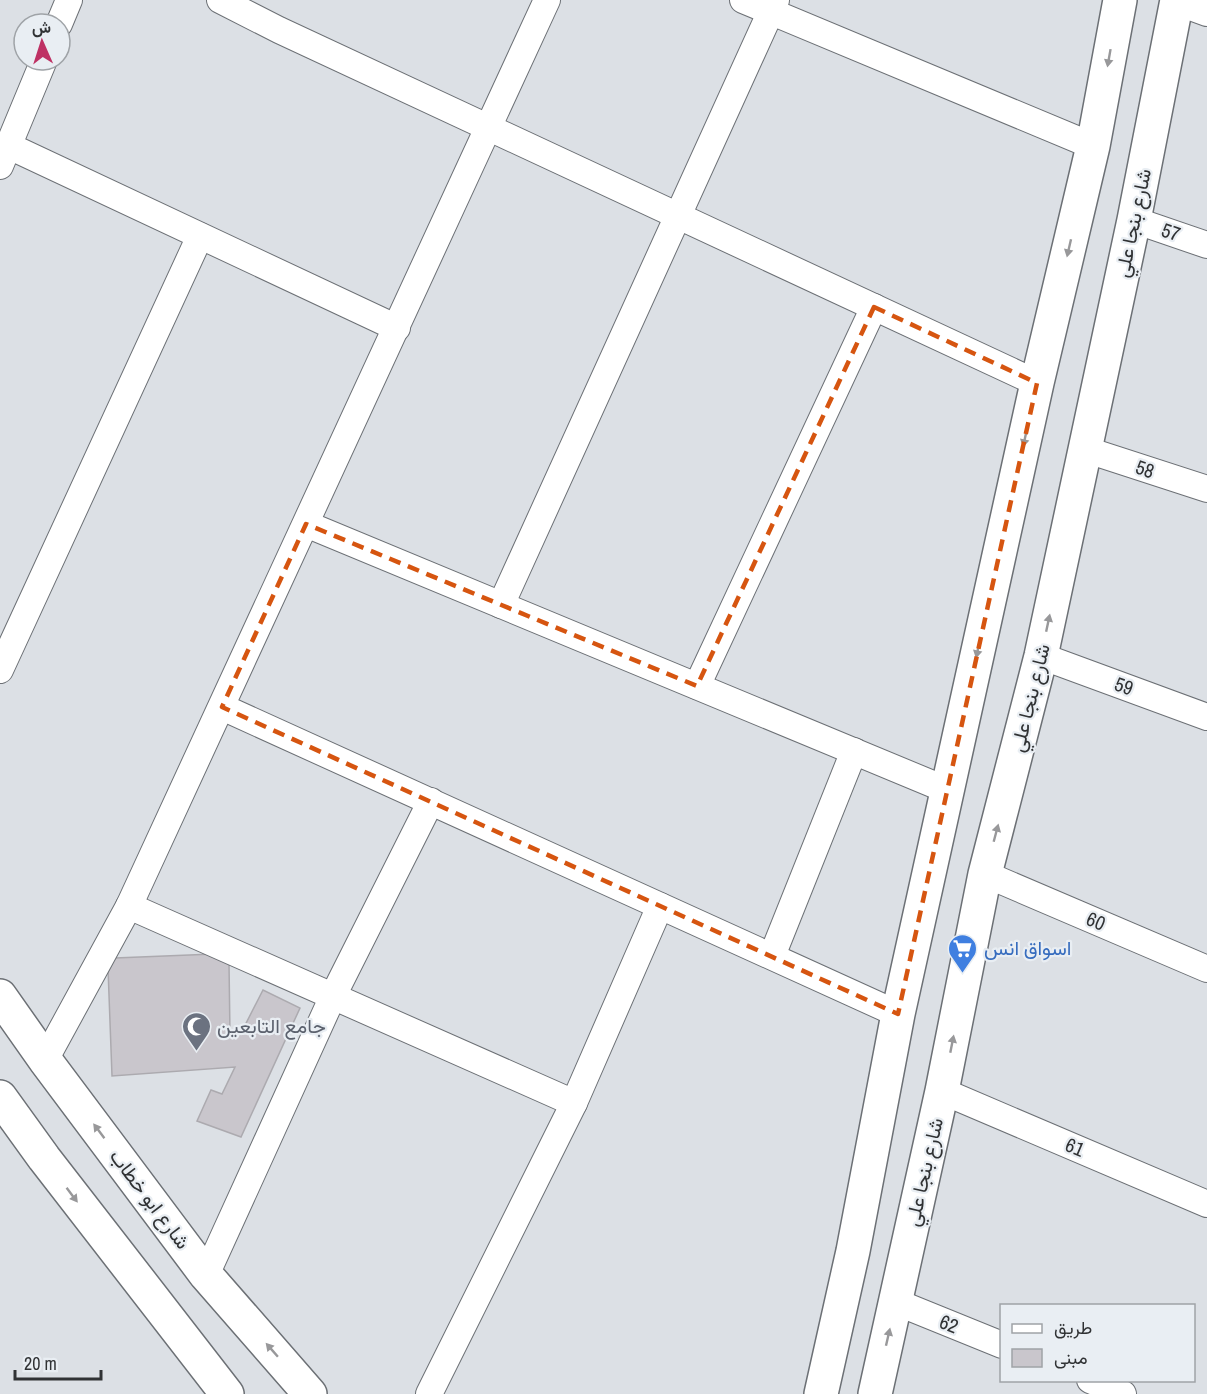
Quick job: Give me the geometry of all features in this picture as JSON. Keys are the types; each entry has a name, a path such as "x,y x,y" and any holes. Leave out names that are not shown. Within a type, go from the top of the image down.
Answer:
{"main road":[{"path":"821,1394 853,1251 898,1014 1037,383 1093,146 1120,0"},
{"name":"شارع بنجا علي","path":"875,1394 942,1091 985,874 1041,656 1134,219 1177,1"},
{"name":"شارع ابو خطاب","path":"0,996 45,1060 206,1275 310,1394"},
{"path":"0,1097 58,1176 227,1394"}],"street":[{"path":"220,0 279,30 1037,383"},
{"path":"45,1060 129,906 548,0"},
{"path":"743,0 774,6 1093,146"},
{"path":"1177,1 1207,13"},
{"path":"501,605 774,6"},
{"path":"39,72 5,156 200,236 397,328"},
{"name":"57","path":"1134,219 1207,244"},
{"path":"0,670 200,236"},
{"path":"698,686 874,307"},
{"name":"58","path":"1084,449 1207,489"},
{"path":"306,524 947,790"},
{"name":"59","path":"1041,656 1207,717"},
{"path":"222,707 898,1014"},
{"path":"772,956 854,751"},
{"path":"206,1275 333,996 431,801"},
{"name":"60","path":"985,874 1207,969"},
{"path":"129,906 574,1103"},
{"path":"429,1394 574,1103 660,906"},
{"name":"61","path":"942,1091 1207,1204"},
{"name":"62","path":"896,1302 1000,1344"},
{"path":"1095,1382 1123,1394"}],"highlighted area":[{"path":"874,307 1037,383 898,1014 222,707 306,524 697,686"}],"building":[{"name":"جامع التابعين","path":"214,954 229,963 230,1035 240,1035 263,990 300,1008 241,1137 197,1121 211,1090 222,1094 235,1067 112,1076 108,968 115,958"}],"place":[{"name":"اسواق انس","path":"963,974"},
{"name":"جامع التابعين","path":"196,1052"}]}
